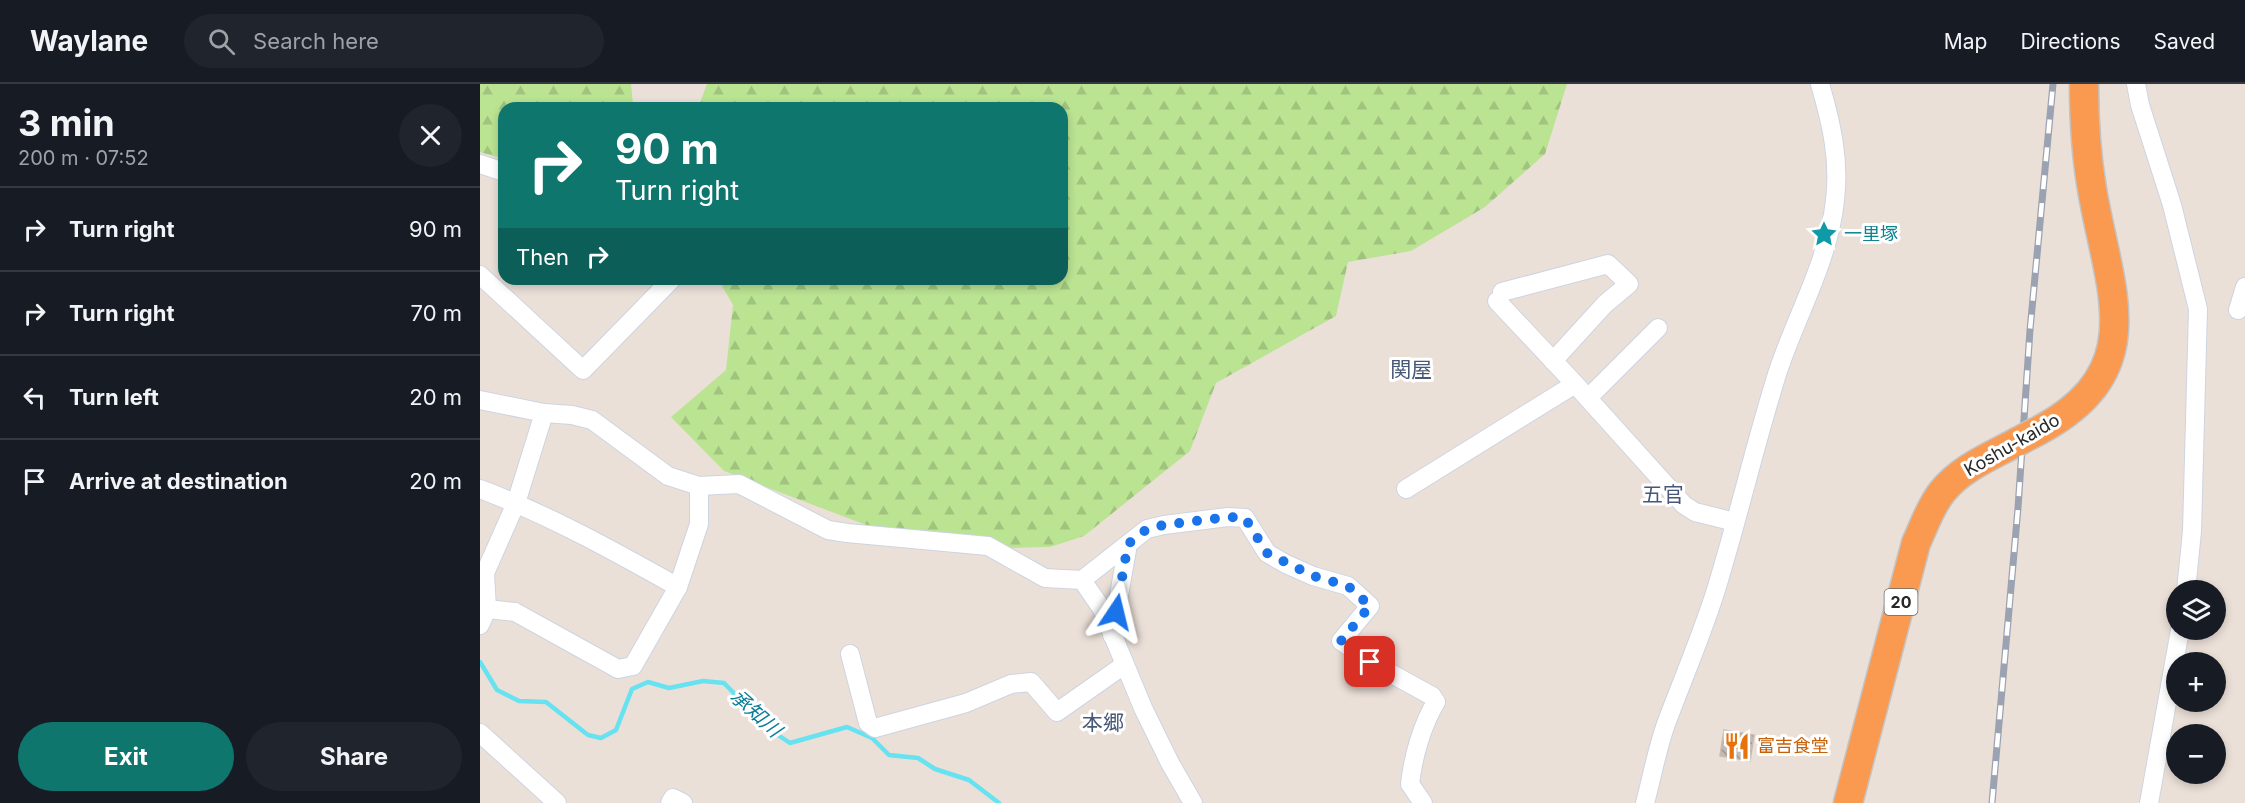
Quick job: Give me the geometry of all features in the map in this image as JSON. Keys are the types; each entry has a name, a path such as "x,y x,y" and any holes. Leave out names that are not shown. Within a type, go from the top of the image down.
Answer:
{"highway":[{"name":"Koshu-kaido","path":"1848,803 1916,543 1929,514 1942,493 1957,477 1973,465 2058,420 2077,405 2092,390 2104,371 2111,351 2115,306 2089,171 2085,142 2084,84"}],"street":[{"path":"1645,803 1666,726 1715,594 1761,425 1780,367 1830,237 1837,165 1833,132 1820,84"},
{"path":"2136,84 2140,105 2172,205 2198,309 2192,531 2187,580"},
{"path":"480,164 498,170"},
{"path":"1553,361 1605,304 1629,284 1608,264 1499,297 1553,361 1684,505 1695,512 1735,522"},
{"path":"480,275 583,370 666,285"},
{"path":"2238,310 2245,287"},
{"path":"1588,398 1658,328"},
{"path":"1406,489 1575,384"},
{"path":"480,400 592,420 668,476 699,486 740,484 828,530 847,534 988,546 1045,578 1082,580 1147,529 1228,517 1245,518 1267,553 1313,576 1348,586 1370,606 1341,641 1370,662 1432,696 1436,702 1429,714 1410,783 1423,803"},
{"path":"544,413 516,502 485,573 484,617 515,612 618,669 633,666 678,587 699,524 699,486"},
{"path":"480,489 516,502 610,549 678,587"},
{"path":"1112,635 1128,544"},
{"path":"1082,580 1102,609 1124,666 1170,763 1193,803"},
{"path":"2149,803 2178,640"},
{"path":"850,654 868,723 875,728 966,703 1011,684 1031,682 1057,712 1124,666"},
{"path":"480,733 557,803"},
{"path":"670,803 673,798 683,803"}],"green space":[{"path":"480,84 631,84 633,102 498,102 498,157 480,152"},
{"path":"707,84 1567,84 1545,154 1485,207 1411,251 1348,262 1336,316 1216,383 1190,451 1084,536 1050,547 932,550 724,471 671,417 726,370 733,305 721,285 1068,285 1068,102 700,102"}],"building":[{"name":"富吉食堂","path":"1724,730 1754,735 1750,761 1720,756"}],"waterway":[{"name":"承知川","path":"480,662 497,690 519,701 546,702 588,735 601,738 616,730 632,689 648,682 669,688 703,681 724,683 769,729 790,743 847,727 872,738 889,755 918,758 935,769 969,780 999,803"}],"railway":[{"path":"1992,803 2018,508 2030,330 2053,84"}],"place":[{"name":"一里塚","path":"1824,234"},
{"name":"富吉食堂","path":"1737,746"}],"district":[{"name":"関屋","path":"1411,370"},
{"name":"五官","path":"1663,495"},
{"name":"本郷","path":"1103,723"}],"route":[{"path":"1116,612 1128,544 1147,529 1228,517 1245,518 1267,553 1313,576 1348,586 1370,606 1341,641 1370,662"}]}
